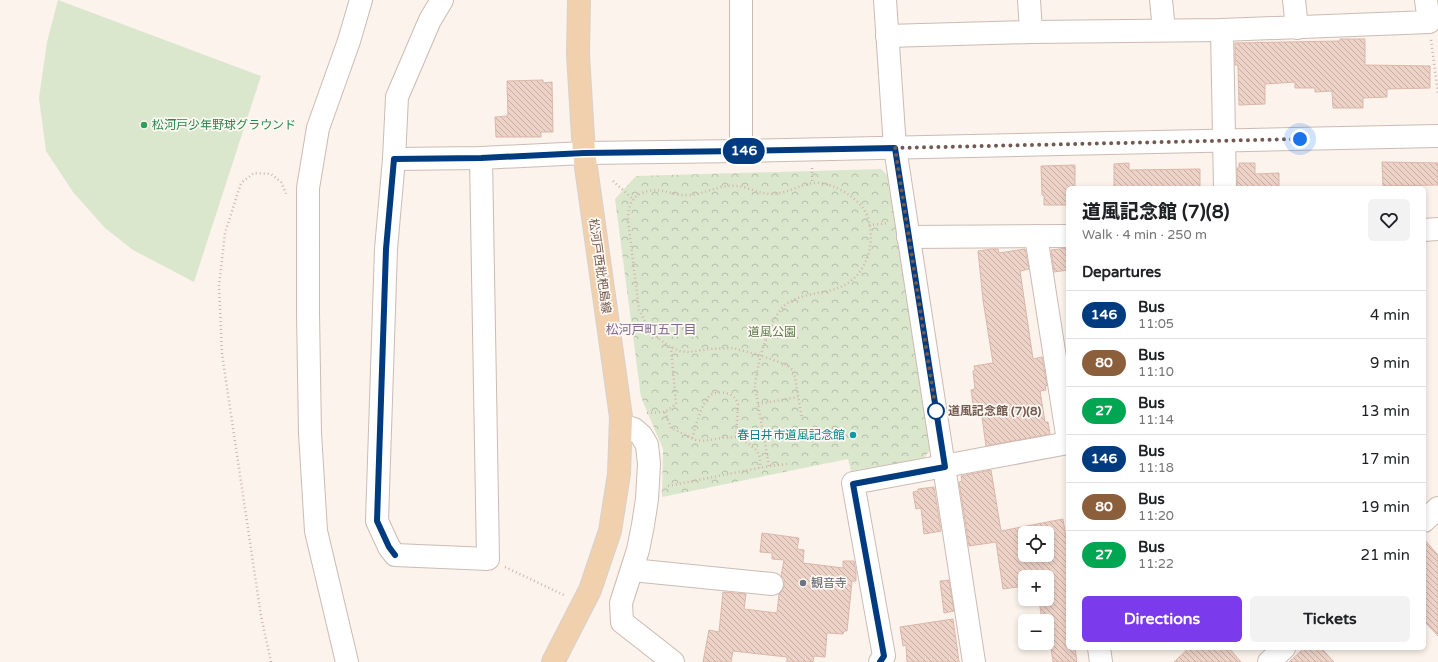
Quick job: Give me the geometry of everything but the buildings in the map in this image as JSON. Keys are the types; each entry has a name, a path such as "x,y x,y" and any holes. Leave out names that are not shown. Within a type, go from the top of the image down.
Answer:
{"main road":[{"name":"松河戸西枇杷島線","path":"552,662 590,590 610,531 619,474 621,417 584,153 578,55 580,0"}],"street":[{"path":"347,662 316,531 310,417 308,188 318,128 349,41 361,0"},
{"path":"442,0 430,20 397,97 394,159 386,249 377,521 389,547 395,555 488,559 481,158"},
{"path":"741,0 742,151"},
{"path":"885,0 895,148 974,662"},
{"path":"1029,0 1031,32"},
{"path":"1161,0 1164,30"},
{"path":"1294,0 1297,28"},
{"path":"888,36 1031,32 1222,30 1429,22 1426,0"},
{"path":"1222,30 1225,186"},
{"path":"394,159 481,158 584,153 1438,136"},
{"path":"1426,230 1438,229"},
{"path":"1036,236 1066,429"},
{"path":"908,237 1066,236"},
{"path":"621,425 634,429 641,435 647,445 649,464 647,499 643,525 638,550 621,603 622,622 673,662"},
{"path":"880,662 884,656 853,484 1066,442"},
{"path":"1426,518 1438,508"},
{"path":"632,570 772,584"},
{"path":"1099,650 1101,662"},
{"path":"1258,650 1269,662 1282,650"}],"path":[{"path":"1429,22 1438,94"},
{"path":"812,167 812,183"},
{"path":"271,662 261,616 222,354 219,286 225,233 241,183 254,173 271,174 281,182 288,200"},
{"path":"613,181 634,200"},
{"path":"769,466 755,387 756,376 762,356 771,324 776,314 784,305 792,300 838,288 861,270 868,256 872,235 866,214 853,197 833,186 821,183 812,183 779,194 758,192 742,187 727,185 698,194 680,195 662,190 654,190 638,195 628,210 628,220 639,310 648,327 656,336 671,347 680,351 689,352 732,348 762,356 787,365 793,370 802,419"},
{"path":"642,413 665,412 676,404 671,347"},
{"path":"692,438 705,401 711,395 721,392 728,393 737,401 736,437"},
{"path":"758,404 798,397"},
{"path":"665,412 671,428 692,438 703,441 736,437 748,443 757,451 760,457 760,468"},
{"path":"664,486 769,466 787,464"},
{"path":"488,559 566,596"}],"green space":[{"name":"松河戸少年野球グラウンド","path":"58,0 261,76 194,282 133,250 105,228 73,192 46,151 39,98 47,42"},
{"name":"道風公園","path":"881,169 889,177 931,449 924,458 851,471 848,459 662,497 663,449 641,397 615,199 636,176"}],"bus line":[{"name":"146","path":"395,555 389,547 377,521 386,249 394,159 481,158 584,153 895,148 945,467 853,484 884,656 880,662"}],"place":[{"name":"松河戸少年野球グラウンド","path":"144,125"},
{"name":"道風記念館 (7)(8)","path":"936,411"},
{"name":"春日井市道風記念館","path":"853,435"},
{"name":"観音寺","path":"803,583"}],"district":[{"name":"松河戸町五丁目","path":"651,330"}],"route":[{"path":"936,411 895,148 1300,139"}]}
